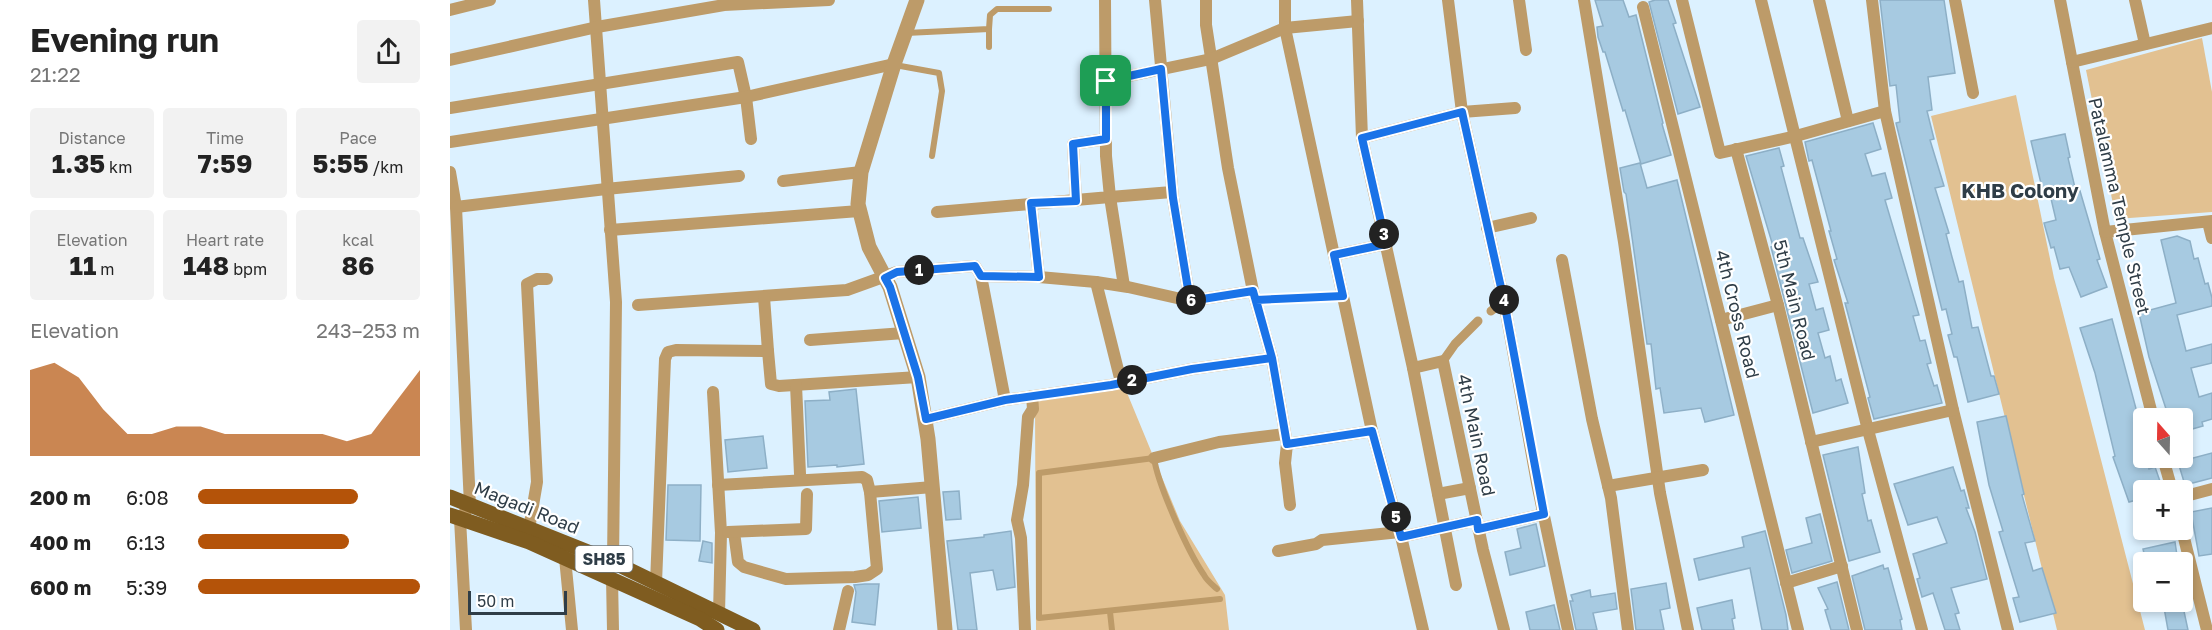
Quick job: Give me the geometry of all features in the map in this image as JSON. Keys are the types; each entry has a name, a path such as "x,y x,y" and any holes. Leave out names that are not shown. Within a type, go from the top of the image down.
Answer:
{"main road":[{"name":"Magadi Road","path":"450,497 613,562 753,630"},
{"name":"Magadi Road","path":"455,517 529,542 612,578 699,619 717,630"}],"street":[{"path":"450,10 490,0"},
{"path":"594,0 602,83 606,189 616,302 613,562"},
{"path":"450,60 597,27 724,4 829,0"},
{"path":"917,0 894,64 861,172 858,204 868,247 890,287 918,377 926,419 945,630"},
{"path":"1105,0 1106,139 1110,197 1124,286"},
{"path":"1155,0 1173,192 1190,301"},
{"path":"1206,0 1206,24 1228,168 1255,296 1272,358 1286,439 1285,463 1290,505"},
{"path":"1285,0 1286,28 1372,431 1423,630"},
{"path":"1357,0 1362,138 1413,368 1456,585"},
{"path":"1448,0 1462,112 1504,301 1568,630"},
{"path":"1519,0 1526,50"},
{"path":"1584,0 1624,242 1658,477 1688,630"},
{"path":"1682,0 1720,153 1796,136 1885,111"},
{"path":"1761,0 1868,430 1922,630"},
{"path":"1819,0 1848,121"},
{"path":"1872,0 1885,111 1953,410 2008,630"},
{"path":"1955,0 1973,93"},
{"name":"Patalamma Temple Street","path":"2060,0 2105,232 2150,408"},
{"path":"2135,0 2145,44"},
{"name":"4th Cross Road","path":"1642,8 1798,630"},
{"path":"1106,81 1211,59 1286,28 1358,21"},
{"path":"2072,62 2211,28 2212,41"},
{"path":"450,108 738,62 746,97 751,139"},
{"path":"450,142 746,97 894,64"},
{"path":"1362,138 1462,112 1515,108"},
{"path":"1076,201 1073,144 1106,139"},
{"name":"5th Main Road","path":"1736,149 1778,305 1857,630"},
{"path":"450,172 456,207 471,506 455,517 466,630"},
{"path":"783,181 861,172"},
{"path":"456,207 739,176"},
{"path":"937,212 1173,192"},
{"path":"1031,203 1039,277"},
{"path":"610,230 859,212"},
{"path":"1487,228 1531,218"},
{"path":"2105,232 2210,222 2212,238"},
{"path":"1334,255 1386,244"},
{"path":"1562,260 1592,419 1608,486 1628,630"},
{"path":"638,306 846,290 897,272 975,266 981,276 1005,400"},
{"path":"981,276 1039,277 1096,282 1190,301 1255,296"},
{"path":"529,529 537,482 527,284 537,279 546,279"},
{"path":"1096,282 1120,382"},
{"path":"764,297 771,384 796,385 918,377"},
{"path":"1491,311 1504,301"},
{"path":"1721,320 1778,305"},
{"path":"1443,361 1455,344 1478,321"},
{"path":"810,340 904,333"},
{"path":"656,583 664,359 668,352 676,350 768,351"},
{"path":"926,419 1005,400 1272,358"},
{"name":"4th Main Road","path":"1413,368 1443,361 1477,525 1504,630"},
{"path":"796,385 800,474"},
{"path":"713,392 721,533 719,613"},
{"path":"1025,630 1021,538 1017,520 1023,485 1028,417 1033,409 1032,396"},
{"path":"1811,442 1953,410"},
{"path":"1154,458 1219,442 1286,439 1372,431"},
{"path":"1608,486 1703,470"},
{"path":"718,485 862,477 867,480 870,492 877,569 868,575 786,579 744,567 738,562 734,532"},
{"path":"870,492 933,487"},
{"path":"1438,494 1470,488"},
{"path":"2193,494 2212,489"},
{"path":"721,533 806,529 807,494"},
{"path":"1278,550 1316,544 1322,540 1477,525 1544,514"},
{"path":"2185,540 2207,608 2207,630"},
{"path":"565,558 572,630"},
{"path":"1786,583 1842,566"},
{"path":"612,578 614,630"},
{"path":"838,630 848,591"}],"lane":[{"path":"989,46 990,15 997,9 1049,9"},
{"path":"905,33 989,29"},
{"path":"894,64 939,73 942,91 932,156"},
{"path":"1255,296 1343,296"},
{"path":"1217,589 1205,576 1188,546 1156,471 1154,458 1039,473 1040,618 1220,599"},
{"path":"1110,612 1112,630"}],"shaded area":[{"path":"2202,38 2212,92 2212,212 2116,219 2086,70"},
{"path":"2016,95 2054,278 2133,584 2133,612 2140,612 2145,630 2057,630 1931,116"},
{"path":"1125,388 1180,521 1225,595 1229,630 1036,630 1035,402"}],"building":[{"path":"1595,0 1623,0 1629,17 1636,15 1671,155 1641,164 1625,110 1623,111 1605,52 1603,52 1598,37 1597,27 1603,26"},
{"path":"1668,0 1676,23 1673,24 1700,107 1678,114 1649,2"},
{"path":"1880,0 1944,0 1955,73 1928,77 1932,110 1927,111 1934,139 1930,140 1944,186 1935,188 1949,233 1946,234 1959,282 1963,281 1972,328 1978,327 1991,376 1994,376 1999,394 1968,402 1957,357 1954,357 1948,335 1952,334 1946,309 1942,310 1896,123 1900,122 1896,85 1890,86"},
{"path":"1873,123 1881,149 1865,154 1872,176 1885,173 1892,198 1885,200 1919,315 1913,316 1920,341 1925,340 1931,363 1927,364 1942,403 1874,419 1845,303 1848,303 1834,260 1837,259 1829,231 1831,231 1805,142"},
{"path":"2065,134 2076,192 2080,191 2100,259 2097,260 2107,287 2081,297 2069,267 2060,269 2054,247 2051,248 2044,223 2056,220 2049,190 2043,192 2031,141"},
{"path":"1779,148 1784,166 1781,167 1800,238 1803,238 1818,282 1809,284 1816,310 1823,308 1829,330 1818,333 1825,358 1830,356 1836,381 1841,379 1848,403 1813,413 1771,247 1773,246 1746,156"},
{"path":"1640,163 1647,188 1677,180 1734,415 1705,422 1701,408 1664,413 1660,388 1656,389 1651,344 1647,344 1626,194 1620,168"},
{"path":"2177,236 2190,241 2194,259 2198,258 2205,284 2208,283 2212,298 2212,306 2177,315 2186,351 2212,344 2212,363 2191,368 2199,397 2212,393 2212,419 2202,422 2203,426 2193,429 2193,408 2166,408 2149,357 2139,313 2176,303 2161,240"},
{"path":"2112,319 2136,408 2133,408 2133,468 2155,468 2160,480 2133,480 2133,501 2129,502 2113,457 2115,456 2095,373 2080,328"},
{"path":"856,389 864,464 808,467 805,401 830,400 829,392"},
{"path":"2006,416 2024,494 2022,495 2035,541 2025,543 2033,571 2042,568 2056,613 2020,622 2013,598 2019,597 1999,532 2003,531 1989,485 1977,422"},
{"path":"763,436 767,468 728,472 725,440"},
{"path":"1858,447 1865,493 1862,494 1868,521 1871,520 1880,552 1849,561 1823,455"},
{"path":"2212,453 2212,478 2193,483 2193,480 2183,480 2180,468 2193,468 2193,458"},
{"path":"1953,467 1961,491 1964,490 1969,508 1966,508 1975,532 1987,579 1951,588 1959,613 1955,614 1960,630 1945,630 1933,593 1922,597 1917,579 1920,578 1913,554 1947,543 1937,517 1908,525 1894,484"},
{"path":"668,485 701,485 700,541 666,540"},
{"path":"959,491 961,519 946,520 943,492"},
{"path":"918,497 921,528 882,532 879,501"},
{"path":"2212,508 2212,554 2199,556 2193,512"},
{"path":"1820,514 1832,561 1792,573 1786,550 1812,543 1806,518"},
{"path":"1536,524 1545,566 1510,575 1505,552 1521,548 1517,529"},
{"path":"1011,531 1015,587 997,590 993,570 970,573 977,630 958,630 947,541"},
{"path":"1765,531 1788,630 1762,630 1750,568 1699,580 1694,559 1744,547 1742,537"},
{"path":"703,541 712,543 712,563 699,561"},
{"path":"2175,542 2176,552 2144,552 2143,549"},
{"path":"1883,565 1884,569 1888,568 1902,619 1900,620 1902,630 1865,630 1852,576"},
{"path":"1837,582 1849,630 1831,630 1825,610 1828,609 1818,588"},
{"path":"1666,583 1670,608 1660,610 1664,630 1636,630 1631,589"},
{"path":"879,584 875,625 852,622 856,592 854,585"},
{"path":"1590,590 1591,597 1615,593 1617,609 1593,613 1597,630 1576,630 1570,601 1573,601 1571,595"},
{"path":"1732,600 1734,630 1702,630 1697,608"},
{"path":"1554,605 1560,630 1530,630 1526,612"},
{"path":"2165,612 2184,612 2188,630 2168,630"}],"district":[{"name":"KHB Colony","path":"2020,190"}],"route":[{"path":"1106,81 1106,139 1073,144 1076,201 1031,203 1039,277 981,276 975,266 897,272 885,278 890,287 918,377 926,419 1005,400 1272,358 1256,300 1343,296 1334,255 1386,244 1362,138 1462,112 1504,301 1544,514 1478,529 1477,520 1401,537 1372,431 1287,444 1272,358 1253,291 1190,301 1173,198 1161,69 1106,81"}]}
